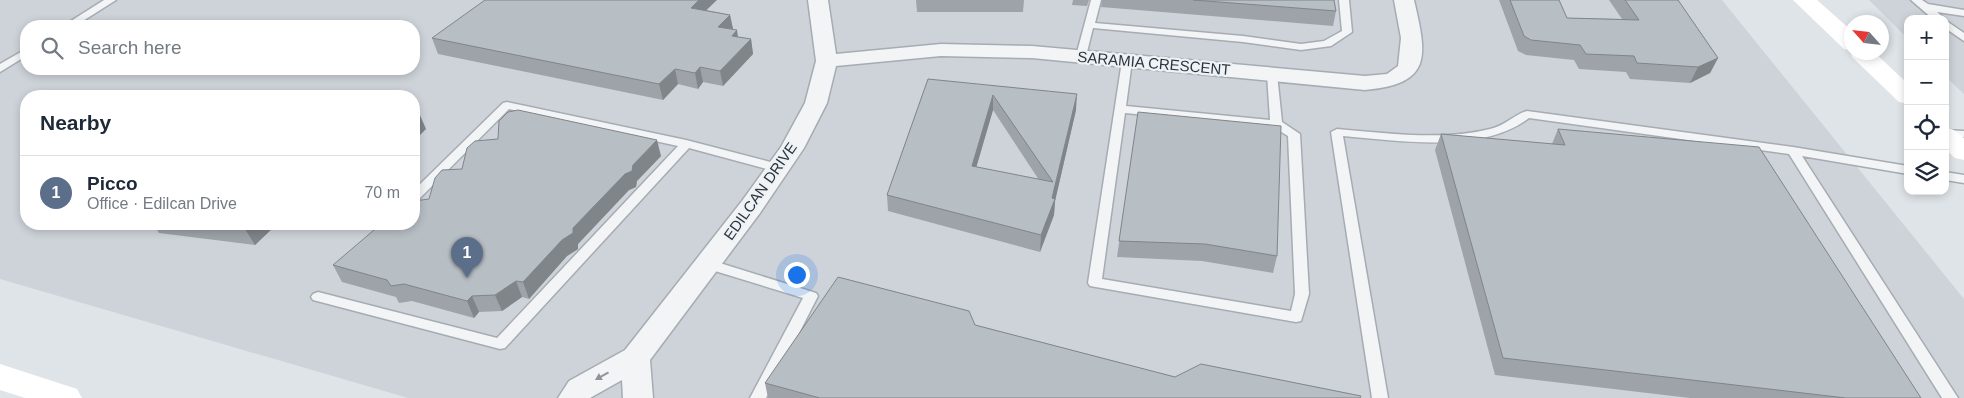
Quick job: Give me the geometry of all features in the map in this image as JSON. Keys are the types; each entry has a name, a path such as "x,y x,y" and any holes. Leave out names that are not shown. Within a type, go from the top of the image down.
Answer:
{"street":[{"name":"EDILCAN DRIVE","path":"573,398 580,389 635,358 751,207 792,148 816,103 827,61 818,0"},
{"name":"SARAMIA CRESCENT","path":"827,61 941,50 1032,52 1365,83 1387,81 1402,74 1411,63 1412,34 1404,0"},
{"path":"1804,0 1844,37"},
{"path":"1869,60 1904,93"},
{"path":"1949,138 1964,152"},
{"path":"635,358 638,398"},
{"path":"0,377 65,398"}],"lane":[{"path":"78,20 111,0"},
{"path":"1081,56 1096,0"},
{"path":"1089,25 1310,46 1327,44 1347,32 1344,0"},
{"path":"1916,0 1935,15"},
{"path":"1925,7 1964,13"},
{"path":"1949,26 1964,38"},
{"path":"0,68 20,56"},
{"path":"1120,109 1276,124 1294,134 1302,294 1296,317 1095,283 1120,109 1127,61"},
{"path":"1272,74 1276,124"},
{"path":"420,192 507,105 686,144 778,168"},
{"path":"1380,398 1338,132 1385,137 1452,137 1508,128 1527,114 1904,169"},
{"path":"1949,134 1964,134"},
{"path":"318,297 500,344 686,144"},
{"path":"1793,152 1950,398"},
{"path":"1949,177 1964,179"},
{"path":"706,264 811,296 758,398"}],"shaded area":[{"path":"0,0 1722,0 1964,299 1964,398 408,398 0,279"},
{"path":"1869,0 1964,0 1964,94 1949,80 1949,15 1904,15 1904,35 1889,20 1889,15 1884,15"}],"building":[{"path":"485,0 699,0 691,8 730,15 718,27 737,30 732,36 751,39 720,71 700,67 695,73 675,69 659,84 432,38"},
{"path":"1193,0 1334,0 1336,11"},
{"path":"1510,0 1559,0 1567,18 1639,20 1625,0 1678,0 1718,58 1698,67 1637,63 1634,56 1586,54 1580,45 1531,40 1524,36"},
{"path":"928,79 1077,94 1052,198 1055,199 1041,235 887,195","holes":["993,95 1053,182 972,166"]},
{"path":"518,110 657,140 633,165 632,171 625,174 573,228 573,233 562,240 523,282 516,281 495,295 472,296 467,301 404,284 391,286 387,280 333,265 374,230 420,230 420,200 429,199 435,178 442,170 462,169 467,148 475,141 498,139 499,121 508,112"},
{"path":"1138,112 1281,126 1277,256 1205,244 1119,241"},
{"path":"1558,129 1759,147 1921,398 1846,398 1503,358 1441,134 1565,145"},
{"path":"838,277 969,311 975,325 1175,377 1201,364 1361,396 1360,398 820,398 765,383"}],"place":[{"name":"Picco","path":"467,278"}]}
